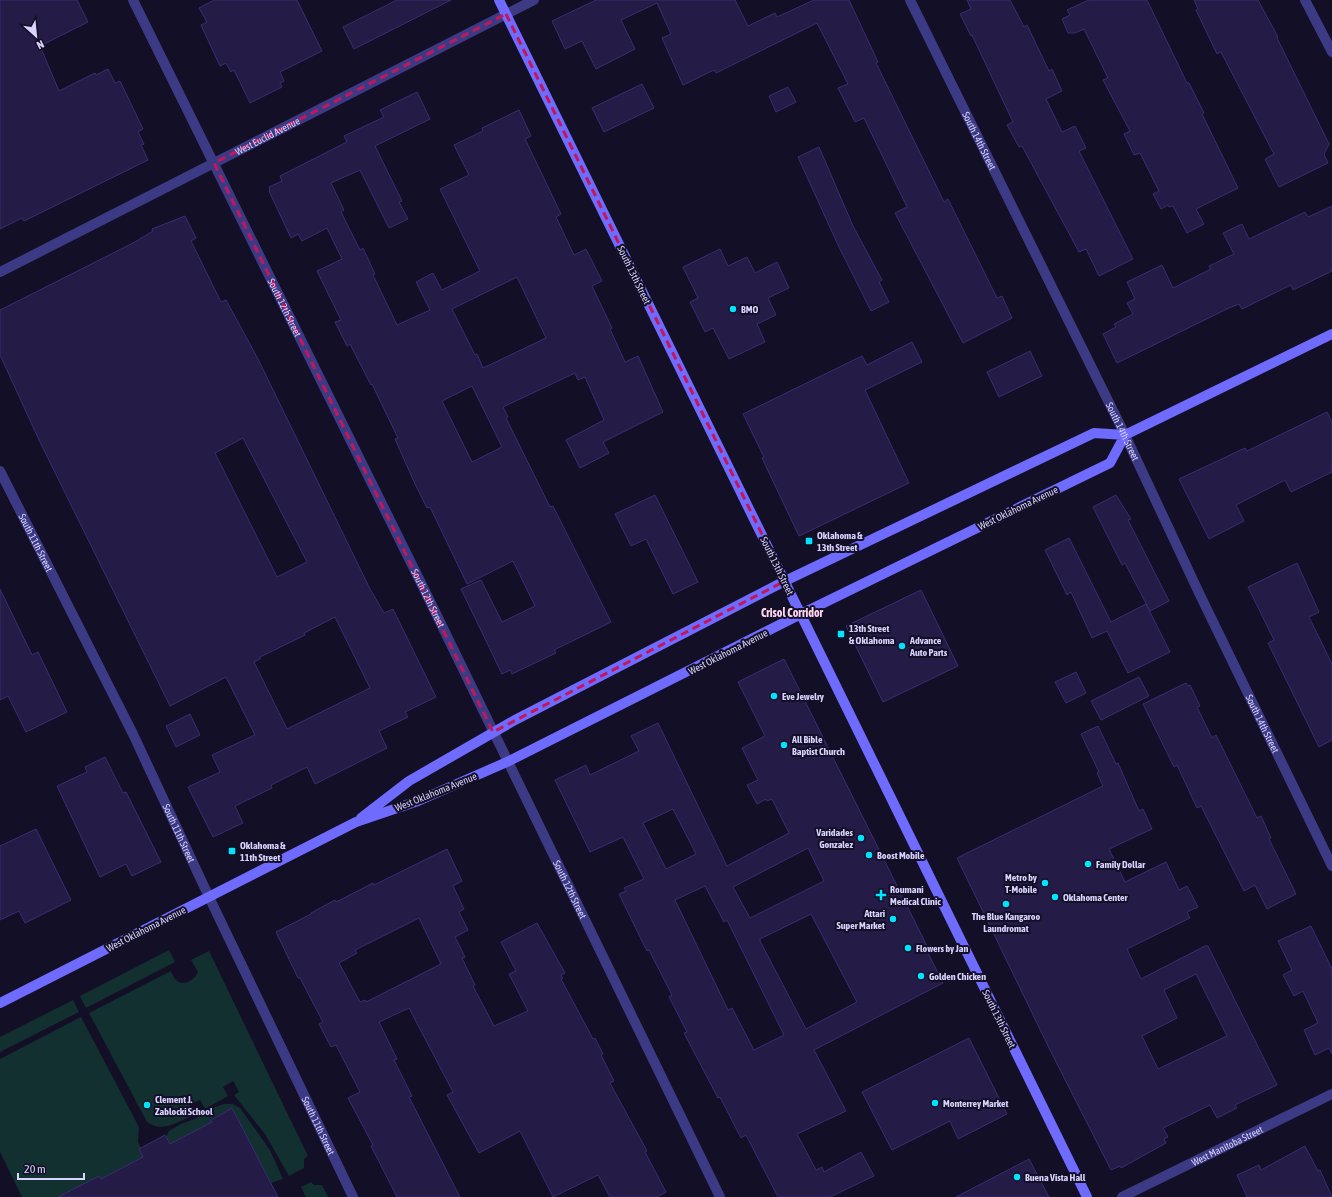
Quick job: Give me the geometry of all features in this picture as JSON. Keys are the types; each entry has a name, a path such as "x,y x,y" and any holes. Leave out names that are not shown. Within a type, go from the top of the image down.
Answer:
{"main road":[{"name":"South 13th Street","path":"499,0 1087,1197"},
{"name":"West Oklahoma Avenue","path":"356,822 409,781 493,732 785,581 1094,433 1125,435 1332,334"},
{"name":"West Oklahoma Avenue","path":"0,1003 356,822 418,801 507,762 801,614 1110,463 1125,435"}],"street":[{"name":"South 12th Street","path":"133,0 720,1197"},
{"name":"West Euclid Avenue","path":"0,272 534,0"},
{"name":"South 14th Street","path":"910,0 1125,435 1200,595 1332,866"},
{"path":"1306,0 1332,52"},
{"name":"South 11th Street","path":"0,471 133,734 353,1197"},
{"name":"West Manitoba Street","path":"1122,1197 1332,1094"}],"highlighted area":[{"path":"506,14 785,581 493,732 214,163"}],"green space":[{"path":"169,950 175,962 86,1008 80,996"},
{"path":"209,951 308,1156 304,1159 304,1168 289,1176 265,1134 234,1095 239,1092 233,1081 223,1087 228,1096 205,1109 200,1100 189,1105 194,1115 165,1127 159,1127 147,1122 89,1013 171,971 176,980 179,982 185,983 192,980 198,972 191,960"},
{"path":"73,1000 79,1012 0,1052 0,1037"},
{"path":"81,1017 139,1127 138,1142 141,1148 139,1149 143,1157 101,1179 99,1176 75,1197 22,1197 0,1152 0,1059"},
{"path":"224,1104 233,1104 240,1108 270,1150 283,1179 271,1183 232,1108 211,1119 212,1122 170,1144 166,1137 169,1131 181,1124 197,1118 215,1107"},
{"path":"311,1182 314,1185 322,1185 328,1197 306,1197 301,1187"}],"building":[{"path":"0,0 77,0 88,22 40,46 59,91 95,73 96,75 108,69 115,83 120,81 143,129 138,132 144,144 141,145 148,160 24,221 22,218 0,229"},
{"path":"214,0 297,0 322,51 280,72 284,81 280,83 282,87 250,103 234,70 231,72 226,63 220,66 201,25 207,22 199,8"},
{"path":"397,0 451,0 354,49 343,27"},
{"path":"596,0 735,0 748,26 775,13 777,17 814,0 849,0 878,62 876,63 944,202 948,199 997,298 1002,296 1012,318 963,343 895,213 907,207 864,118 855,122 838,88 848,84 817,23 716,73 714,70 683,85 662,38 671,34 657,3 621,20 635,49 596,69 582,41 565,49 552,21"},
{"path":"967,0 1010,0 1024,27 1027,25 1049,71 1052,69 1062,91 1046,99 1062,132 1075,126 1086,148 1079,151 1133,259 1099,276 1086,249 1079,252 1022,146 1019,147 1007,125 1013,122 972,35 971,36 960,14 971,9"},
{"path":"1089,0 1147,0 1187,83 1189,83 1204,113 1202,114 1238,188 1196,209 1204,224 1187,233 1173,206 1169,207 1168,205 1161,209 1153,194 1159,191 1140,153 1134,155 1124,134 1130,131 1103,80 1108,78 1084,29 1075,33 1068,33 1062,19 1070,15 1067,10"},
{"path":"1194,0 1258,0 1278,37 1277,38 1329,144 1324,154 1328,163 1279,187 1265,159 1274,154 1221,52 1217,54 1196,10 1198,9"},
{"path":"642,84 654,108 604,132 592,108"},
{"path":"788,87 796,102 776,112 769,96"},
{"path":"417,92 430,119 375,146 402,201 399,202 408,219 389,228 360,170 331,183 344,210 341,212 360,250 363,248 375,274 373,275 397,325 430,310 416,282 433,273 442,290 480,271 440,189 469,175 454,145 483,131 482,128 519,110 531,136 525,139 561,214 556,217 574,255 586,249 602,281 592,286 612,328 610,329 625,362 638,356 663,412 603,442 609,453 580,468 566,440 604,420 585,377 578,380 575,373 503,407 508,417 506,418 550,507 553,506 611,622 554,650 556,653 512,674 510,670 502,674 461,589 481,580 502,622 535,606 513,561 467,584 430,507 427,508 415,484 395,439 398,438 372,384 371,385 350,344 347,346 335,322 341,320 317,271 342,259 327,228 302,241 298,234 291,238 269,191 269,187 282,181 280,176 347,142 344,136 384,117 380,110","holes":["517,277 546,338 483,368 477,354 475,355 452,309","472,386 502,447 472,462 442,401"]},
{"path":"819,147 853,226 882,280 879,282 889,302 871,311 838,245 798,157"},
{"path":"1332,206 1332,271 1293,290 1291,285 1242,309 1239,304 1229,308 1117,363 1103,334 1116,327 1114,324 1133,314 1127,303 1135,299 1127,282 1162,265 1173,288 1211,269 1209,266 1234,254 1223,233 1242,224 1249,239 1305,212 1308,217"},
{"path":"185,216 196,238 191,241 221,302 226,300 258,359 369,587 384,613 393,609 436,697 405,712 408,717 379,731 387,748 315,784 307,767 271,785 272,788 235,806 243,823 213,837 188,787 220,772 212,755 255,735 226,677 170,706 40,442 0,355 0,310 135,242 153,231 152,229","holes":["243,438 307,562 277,577 215,453","335,617 370,688 287,729 254,662 260,659 260,657 305,635 304,633"]},
{"name":"BMO","path":"720,249 728,266 747,257 755,273 777,262 789,288 768,298 776,315 757,324 765,342 729,359 713,328 705,332 690,302 698,298 683,267"},
{"path":"912,342 922,362 865,390 909,483 799,536 743,414 862,356 867,365"},
{"path":"1030,351 1042,376 999,397 987,372"},
{"path":"1327,412 1332,422 1332,472 1291,492 1285,480 1236,505 1244,521 1209,539 1179,479 1245,448 1247,451"},
{"path":"655,495 698,582 673,594 646,539 631,546 615,514"},
{"path":"1116,495 1131,519 1128,520 1169,601 1150,611 1125,563 1122,565 1093,507"},
{"path":"1069,538 1111,622 1146,604 1170,652 1128,673 1107,631 1092,638 1071,592 1067,595 1045,550"},
{"path":"1297,563 1319,612 1309,617 1332,664 1332,740 1319,747 1268,643 1274,640 1248,587"},
{"path":"0,589 32,655 38,652 67,712 26,732 8,696 0,700"},
{"name":"Advance Auto Parts","path":"921,590 958,666 883,702 846,626"},
{"path":"784,659 930,952 928,953 943,983 814,1050 846,1111 797,1134 816,1170 822,1167 824,1172 861,1152 874,1176 830,1197 778,1197 746,1135 741,1138 720,1097 718,1098 684,1033 687,1032 669,997 672,995 649,950 647,951 619,894 626,891 624,888 644,879 623,837 590,852 555,780 586,765 590,775 639,751 631,736 658,723 727,866 789,833 772,799 767,801 766,799 757,804 747,785 758,780 742,748 765,736 738,682","holes":["673,809 696,854 666,869 643,823","808,848 824,881 750,918 733,887","705,886 724,922 727,920 784,1035 754,1050 732,1008 728,1010 675,900","811,914 857,1002 806,1029 760,939"]},
{"path":"1076,672 1086,693 1066,703 1055,682"},
{"path":"1139,677 1149,696 1101,720 1091,701"},
{"path":"1186,683 1188,686 1190,685 1200,706 1197,707 1212,738 1216,735 1257,818 1261,816 1271,838 1269,839 1296,894 1267,909 1255,885 1244,891 1201,806 1197,808 1177,765 1174,767 1143,704"},
{"path":"190,714 200,735 176,747 166,726"},
{"path":"1098,726 1116,764 1118,763 1139,811 1143,809 1152,829 1109,849 1125,882 1166,862 1179,890 1187,886 1198,907 1187,912 1190,918 1127,949 1141,979 1205,946 1208,946 1277,1085 1235,1105 1237,1108 1217,1118 1210,1105 1163,1128 1168,1137 1164,1139 1166,1143 1121,1168 1120,1166 1111,1170 1049,1048 957,858 1103,786 1097,773 1099,772 1081,734","holes":["1196,974 1227,1036 1158,1069 1142,1036 1177,1018 1164,990"]},
{"path":"105,757 123,793 126,792 161,862 132,876 126,864 100,877 57,786 87,772 85,767"},
{"path":"36,829 71,900 25,923 19,911 0,920 0,846"},
{"path":"447,849 462,881 453,886 464,909 459,912 468,930 455,937 465,957 462,958 475,985 473,986 494,1026 528,1011 509,974 516,971 501,942 537,923 565,973 561,975 563,978 561,979 593,1039 595,1038 603,1054 601,1055 614,1081 610,1083 647,1151 645,1152 666,1192 657,1197 610,1197 598,1175 553,1197 520,1131 479,1153 447,1095 453,1092 409,1008 379,1022 397,1059 394,1060 412,1096 409,1097 460,1197 397,1197 371,1146 373,1145 348,1098 360,1092 336,1045 331,1047 319,1024 323,1022 300,978 298,978 276,932 335,900 336,902 373,883 374,885","holes":["419,918 441,964 366,1002 365,1000 360,1002 339,963 357,953 355,950"]},
{"path":"1311,926 1332,969 1332,1054 1329,1048 1315,1055 1304,1030 1318,1023 1303,991 1294,996 1283,975 1292,970 1278,941"},
{"name":"Monterrey Market","path":"969,1038 1007,1114 958,1139 950,1121 892,1150 862,1092"},
{"path":"232,1108 278,1197 58,1197 99,1176 101,1179 143,1157 139,1149 165,1135 170,1144 212,1122 211,1120"},
{"path":"1305,1146 1318,1171 1320,1170 1332,1197 1247,1197 1237,1175 1259,1165 1261,1170"},
{"name":"Buena Vista Hall","path":"1029,1159 1049,1197 956,1197"}],"place":[{"name":"BMO","path":"733,309"},
{"name":"Oklahoma & 13th Street","path":"809,541"},
{"name":"13th Street & Oklahoma","path":"841,634"},
{"name":"Advance Auto Parts","path":"902,646"},
{"name":"Eve Jewelry","path":"774,696"},
{"name":"All Bible Baptist Church","path":"784,745"},
{"name":"Varidades Gonzalez","path":"861,838"},
{"name":"Oklahoma & 11th Street","path":"232,851"},
{"name":"Boost Mobile","path":"869,855"},
{"name":"Family Dollar","path":"1088,864"},
{"name":"Metro by T-Mobile","path":"1045,883"},
{"name":"Roumani Medical Clinic","path":"881,895"},
{"name":"Oklahoma Center","path":"1055,897"},
{"name":"The Blue Kangaroo Laundromat","path":"1006,904"},
{"name":"Attari Super Market","path":"893,919"},
{"name":"Flowers by Jan","path":"908,948"},
{"name":"Golden Chicken","path":"921,976"},
{"name":"Monterrey Market","path":"935,1103"},
{"name":"Clement J. Zablocki School","path":"147,1105"},
{"name":"Buena Vista Hall","path":"1017,1177"}],"district":[{"name":"Crisol Corridor","path":"792,613"}]}
